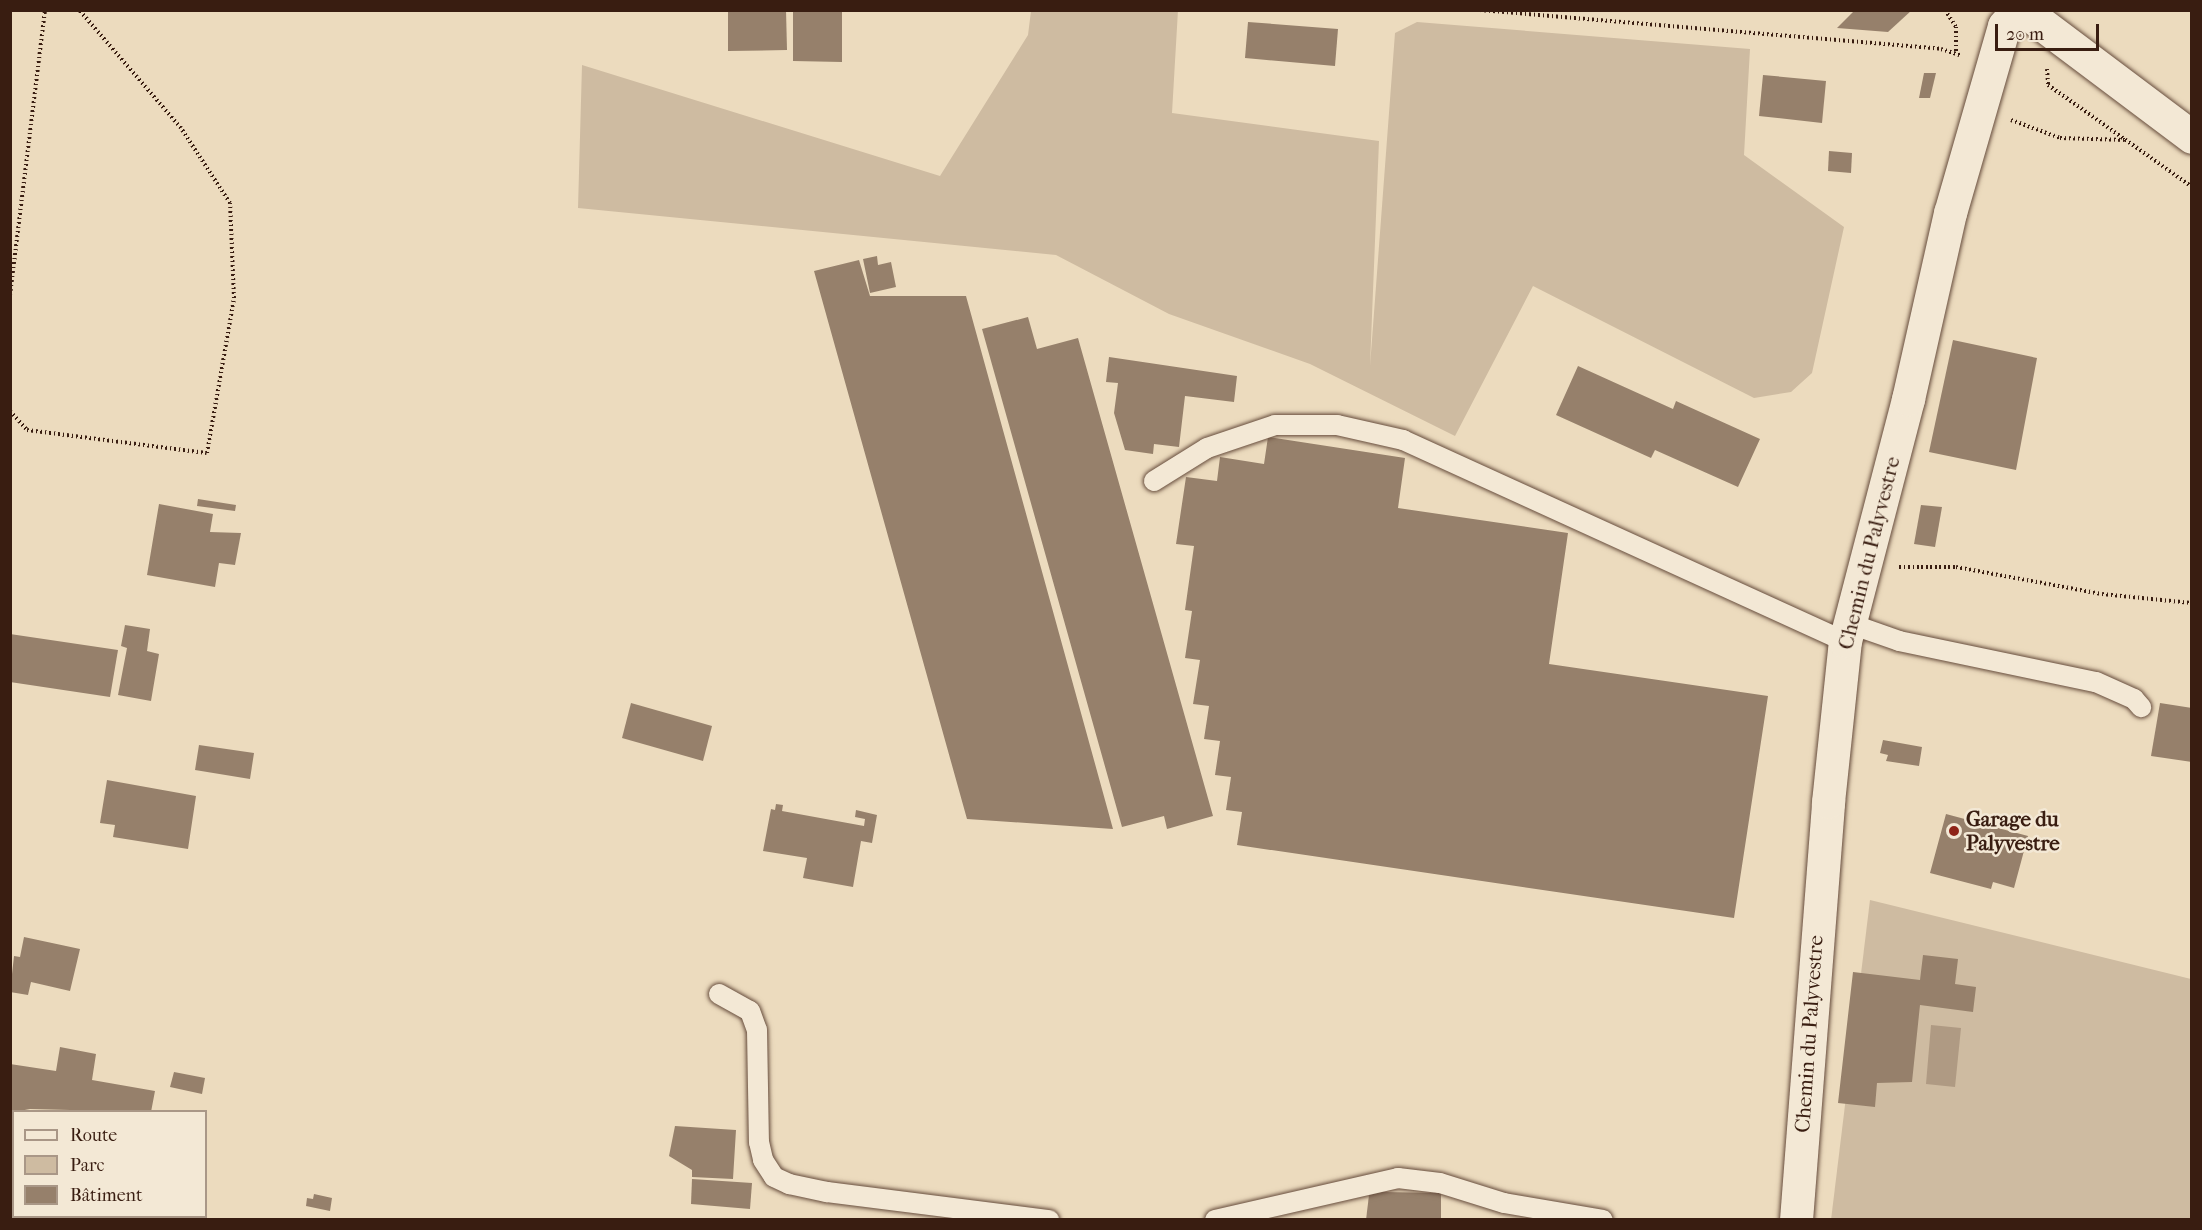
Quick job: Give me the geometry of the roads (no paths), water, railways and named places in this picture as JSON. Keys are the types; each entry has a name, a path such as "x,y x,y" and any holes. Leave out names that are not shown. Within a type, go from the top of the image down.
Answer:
{"street":[{"name":"Chemin du Palyvestre","path":"1796,1220 1828,802 1846,632 1866,561 1950,213 2004,26 2017,10"},
{"path":"2023,10 2192,137"}],"lane":[{"path":"1154,481 1207,448 1275,424 1337,425 1392,438 1846,632 2096,682 2134,699 2141,707"},
{"path":"719,994 750,1011 757,1030 759,1142 763,1161 774,1177 789,1184 827,1192 1048,1220"},
{"path":"1215,1220 1398,1178 1440,1183 1504,1203 1603,1220"},
{"path":"1520,1220 1543,1209"}],"place":[{"name":"Garage du Palyvestre","path":"1954,831"}]}
